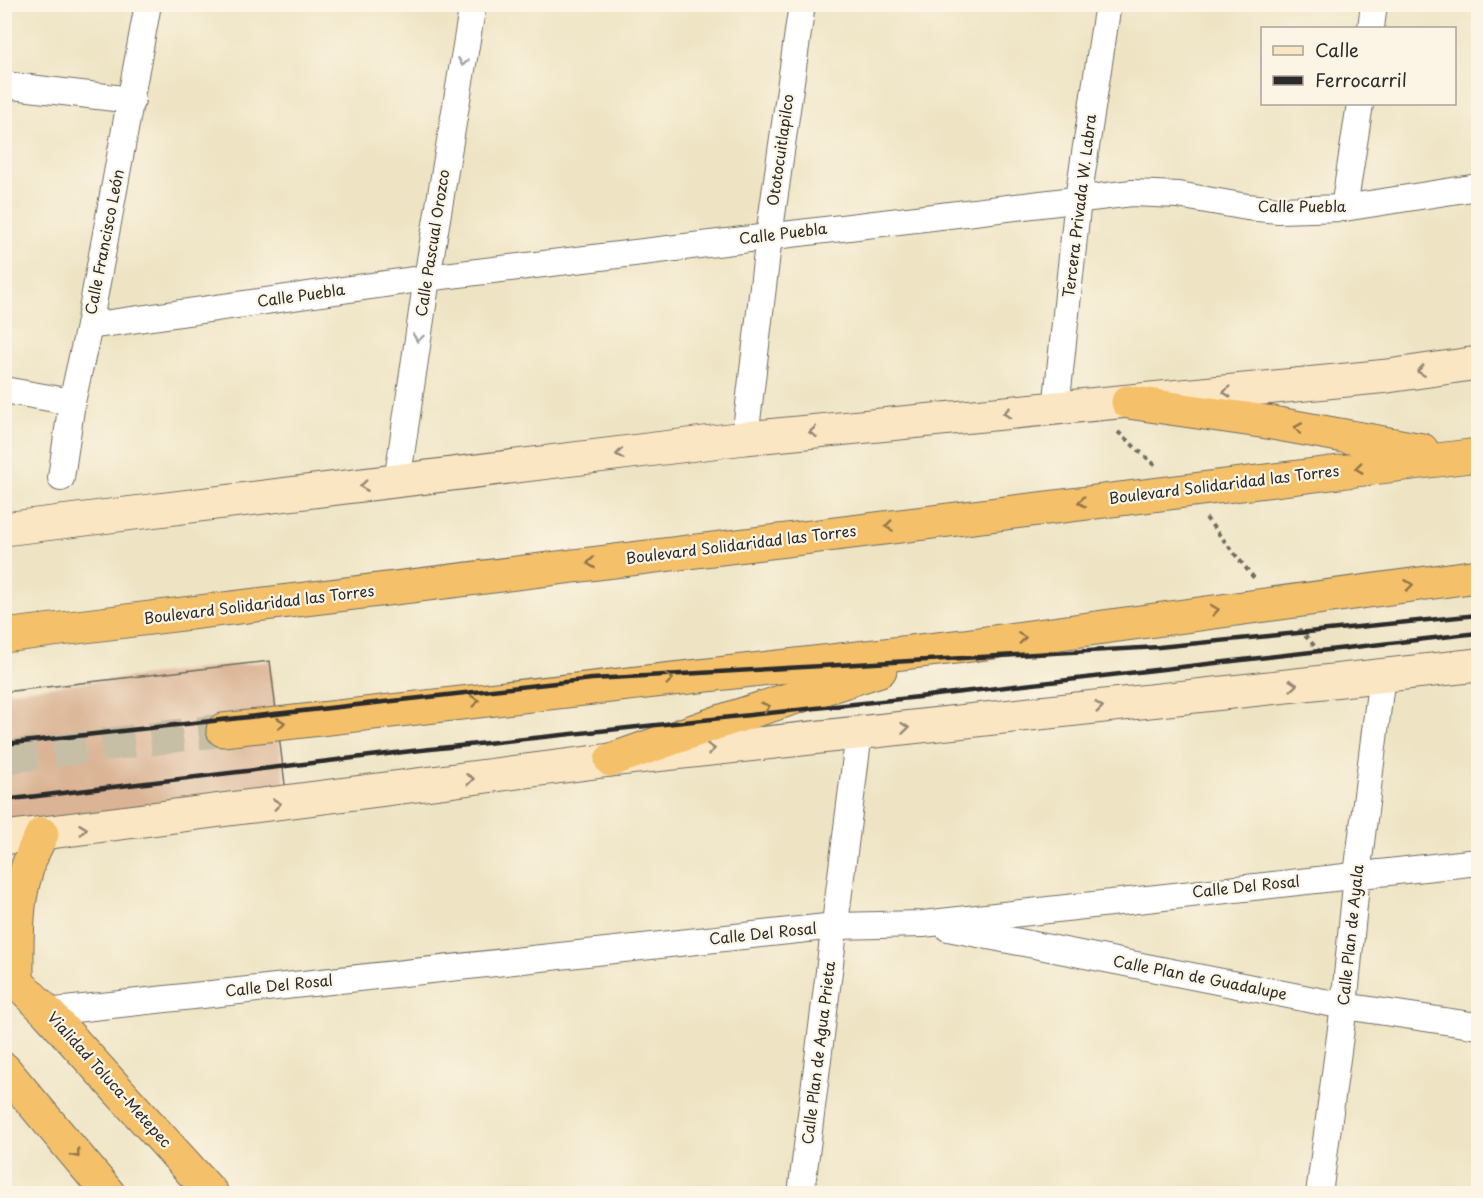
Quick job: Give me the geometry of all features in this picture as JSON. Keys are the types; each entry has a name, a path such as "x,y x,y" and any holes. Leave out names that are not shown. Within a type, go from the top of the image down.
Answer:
{"highway":[{"path":"1128,402 1267,422 1469,456"},
{"name":"Boulevard Solidaridad las Torres","path":"4,636 1469,456"},
{"path":"223,730 964,646 1274,602 1479,576"},
{"path":"611,760 835,684 964,646"},
{"path":"11,976 20,898 30,856 42,834"},
{"name":"Vialidad Toluca-Metepec","path":"11,976 47,1012 212,1194"},
{"path":"4,1069 109,1194"}],"main road":[{"path":"4,529 745,438 1388,376 1479,363"},
{"path":"4,838 611,760 1479,665"}],"street":[{"name":"Calle Francisco León","path":"61,478 72,402 89,326 148,4"},
{"name":"Calle Pascual Orozco","path":"397,482 427,278 473,4"},
{"name":"Ototocuitlapilco","path":"745,438 769,236 802,4"},
{"name":"Tercera Privada W. Labra","path":"1056,409 1078,199 1108,4"},
{"path":"1371,27 1374,4"},
{"path":"4,85 132,100"},
{"path":"1344,208 1360,105"},
{"name":"Calle Puebla","path":"89,326 427,278 1132,193 1178,195 1268,209 1344,208 1479,188"},
{"path":"4,390 72,402"},
{"name":"Calle Plan de Ayala","path":"1319,1194 1344,1006 1357,875 1382,675"},
{"name":"Calle Plan de Agua Prieta","path":"801,1194 859,733"},
{"name":"Calle Del Rosal","path":"47,1012 835,926 923,924 1479,862"},
{"name":"Calle Plan de Guadalupe","path":"923,924 1344,1006 1479,1026"}],"path":[{"path":"1089,406 1182,490 1274,602 1345,679"}],"building":[{"path":"270,661 287,801 4,834 4,692"}],"tunnel":[{"path":"4,757 223,730"}],"railway":[{"path":"4,744 592,679 1159,647 1478,615"},
{"path":"4,800 412,751 910,698 1478,633"}]}
